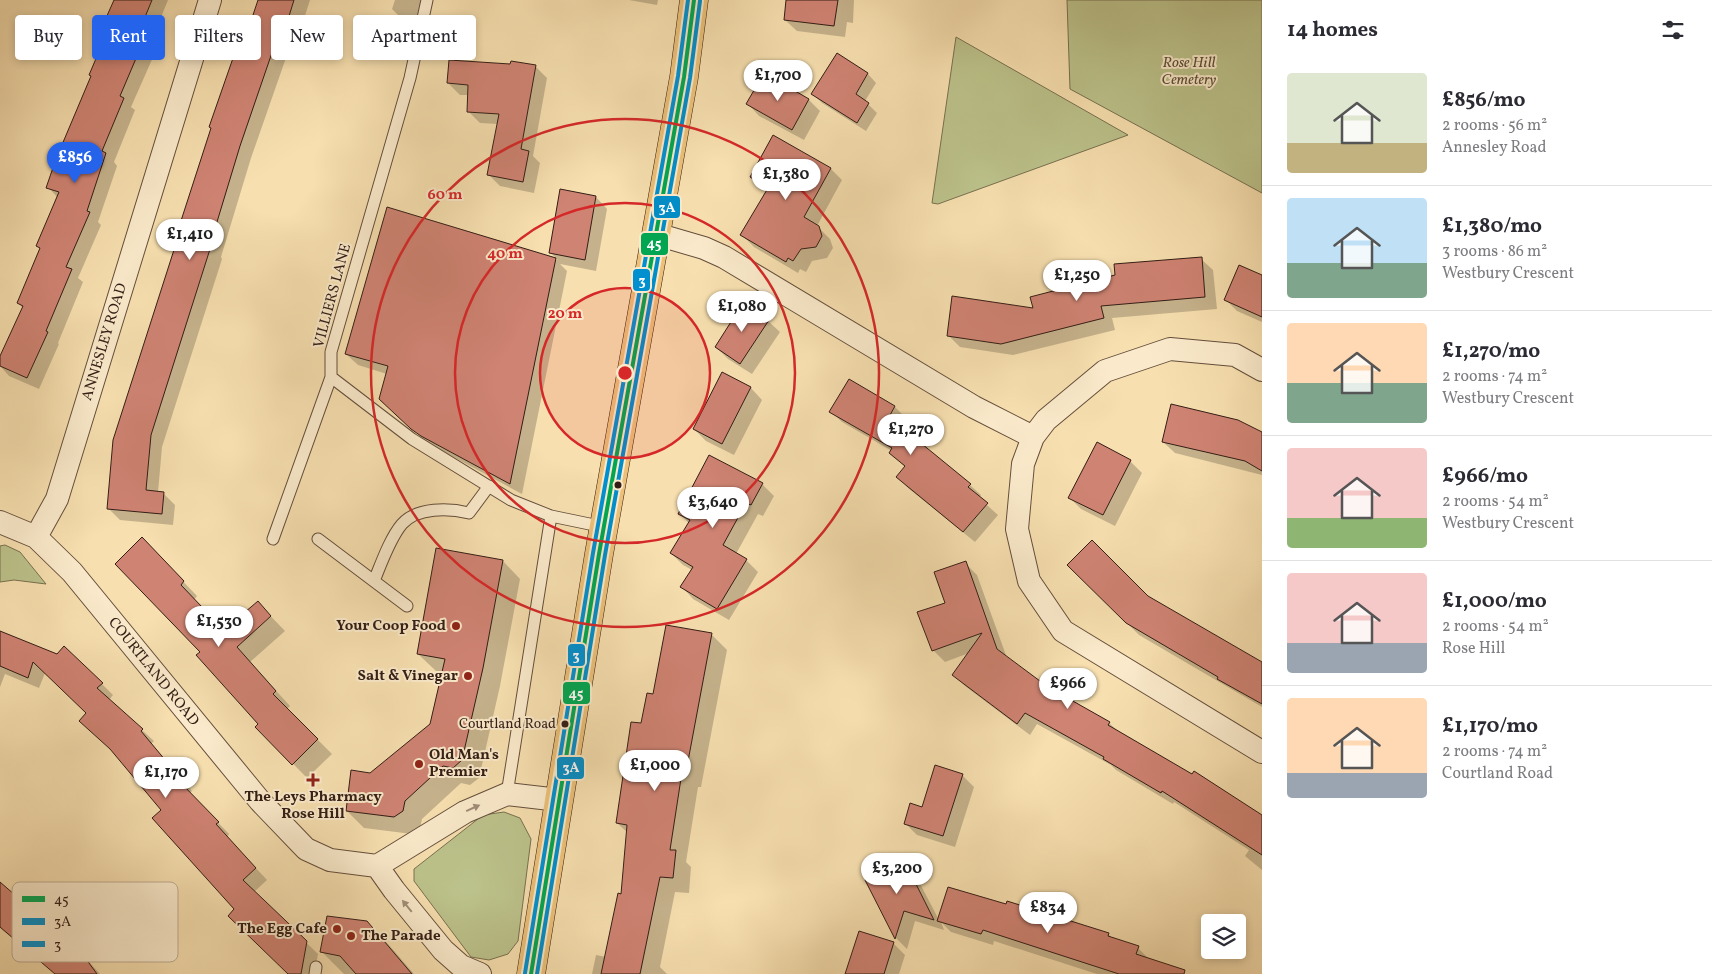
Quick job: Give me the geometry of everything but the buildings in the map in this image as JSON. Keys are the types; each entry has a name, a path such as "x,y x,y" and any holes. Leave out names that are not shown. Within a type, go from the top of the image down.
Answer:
{"main road":[{"path":"531,974 604,527 684,77 694,0"}],"street":[{"name":"ANNESLEY ROAD","path":"36,537 57,499 210,0"},
{"path":"656,234 704,248 724,257 974,407 1033,437"},
{"path":"1262,370 1235,355 1170,349 1104,371 1046,420 1033,437 1023,464 1017,528 1029,580 1063,631 1262,752"},
{"name":"COURTLAND ROAD","path":"0,522 36,537 72,572 260,801 306,849 330,860 377,866"},
{"path":"480,974 461,966 443,950 377,866 465,812 507,794 559,800"}],"lane":[{"name":"VILLIERS LANE","path":"273,539 331,377 331,352 410,78 427,0"},
{"path":"331,377 412,439 511,500 551,516 604,527"},
{"path":"374,581 392,540 402,523 418,514 436,510 469,512 489,486"},
{"path":"507,794 551,516"},
{"path":"318,539 407,606"}],"green space":[{"name":"Rose Hill Cemetery","path":"1067,0 1262,0 1262,193 1070,89"},
{"path":"956,37 1128,135 938,204 932,203"},
{"path":"5,545 20,552 46,584 14,580 0,582 0,546"},
{"path":"504,812 520,818 531,839 518,941 508,954 489,960 471,957 414,881 414,869 483,815"}],"transit line":[{"name":"3","path":"525,973 593,553 678,76 688,0"},
{"name":"45","path":"531,974 599,554 684,77 694,0"},
{"name":"3A","path":"537,974 605,555 690,78 700,1"}],"place":[{"name":"Your Coop Food","path":"456,626"},
{"name":"Salt & Vinegar","path":"468,676"},
{"name":"Courtland Road","path":"565,724"},
{"name":"Old Man's Premier","path":"419,764"},
{"name":"The Leys Pharmacy Rose Hill","path":"313,780"},
{"name":"The Egg Cafe","path":"337,929"},
{"name":"The Parade","path":"351,936"}]}
